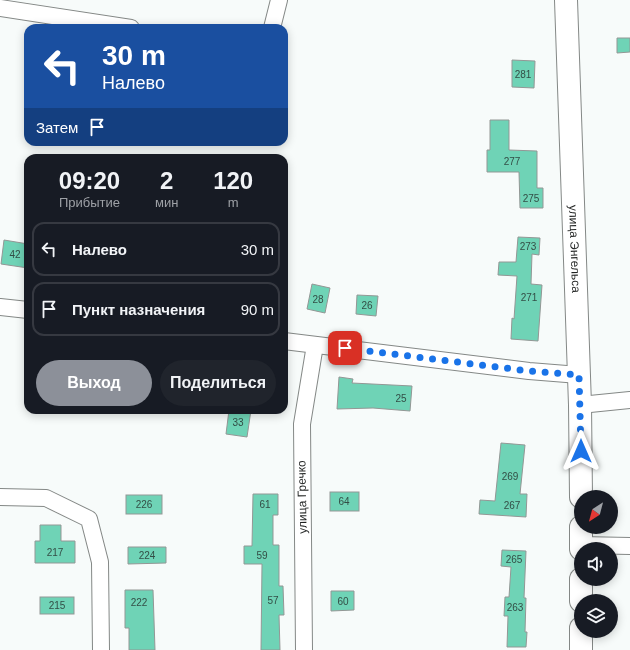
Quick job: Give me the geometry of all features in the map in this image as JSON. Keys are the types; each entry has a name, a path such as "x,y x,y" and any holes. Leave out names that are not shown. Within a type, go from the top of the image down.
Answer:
{"street":[{"path":"273,24 279,0"},
{"name":"улица Энгельса","path":"566,0 580,406 581,490"},
{"path":"0,8 104,24"},
{"path":"0,307 24,310"},
{"path":"288,342 529,371 579,375"},
{"name":"улица Гречко","path":"304,650 302,424 315,345"},
{"path":"580,406 630,400"},
{"path":"0,497 46,498 89,520 100,562 101,650"},
{"path":"581,540 630,546"},
{"path":"581,638 581,650"}],"building":[{"path":"617,38 630,38 630,52 617,53"},
{"path":"512,60 535,61 534,88 512,87"},
{"path":"490,120 509,120 509,150 537,151 537,188 543,188 543,208 520,208 519,172 487,172 487,150 490,150"},
{"path":"518,237 540,238 539,255 532,254 531,284 542,285 538,341 511,339 517,276 498,275 499,262 516,262"},
{"path":"4,240 24,243 24,267 1,264"},
{"path":"312,284 330,288 325,313 307,309"},
{"path":"357,295 378,296 376,316 356,314"},
{"path":"339,377 353,379 352,383 412,386 410,411 373,408 337,409"},
{"path":"228,414 250,414 247,437 226,434"},
{"path":"501,443 525,445 520,494 527,494 526,517 479,514 480,500 495,501"},
{"path":"330,492 359,492 359,511 330,511"},
{"path":"253,494 278,494 278,515 273,515 273,545 279,545 279,586 283,586 284,615 279,615 280,650 261,650 262,564 244,564 244,546 252,546"},
{"path":"126,495 162,495 162,514 126,514"},
{"path":"40,525 61,525 61,541 75,541 75,563 35,563 35,541 40,541"},
{"path":"128,547 166,547 166,563 128,564"},
{"path":"502,550 526,551 524,598 526,598 526,647 507,647 508,616 504,616 505,597 509,597 511,567 501,566"},
{"path":"125,590 153,590 155,650 129,650 129,628 125,628"},
{"path":"331,591 354,591 354,610 331,611"},
{"path":"40,597 74,597 74,614 40,614"}],"route":[{"path":"345,348 529,371 579,375 581,451"}]}
